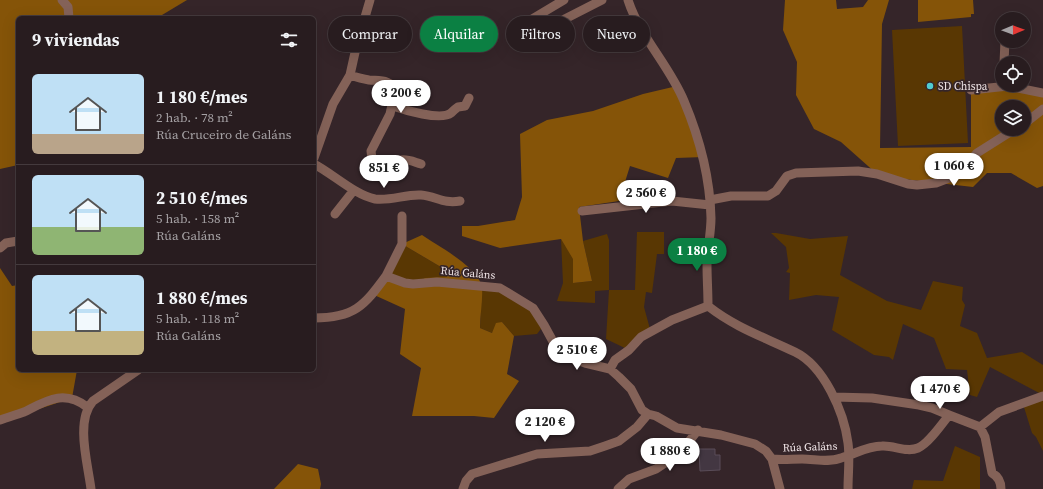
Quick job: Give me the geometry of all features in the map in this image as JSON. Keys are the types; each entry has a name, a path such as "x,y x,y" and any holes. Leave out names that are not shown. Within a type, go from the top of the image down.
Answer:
{"street":[{"path":"62,0 68,7 69,16"},
{"path":"316,152 333,104 350,75 370,0"},
{"path":"537,16 564,0"},
{"path":"571,16 602,0"},
{"path":"628,0 636,19 677,86 698,135 704,157 711,220 707,263 708,306"},
{"path":"350,75 367,80 385,81 391,84 395,91 392,106 385,125 372,147 371,156 378,164 383,165 404,160 420,164"},
{"path":"971,90 995,87"},
{"path":"1031,91 1043,93"},
{"path":"392,106 425,115 445,115 450,114 458,107 465,106 469,98"},
{"path":"1031,118 1043,109"},
{"path":"582,211 672,201 710,202 731,196 768,196 776,191 787,176 796,173 858,171 877,174 908,184 917,185 936,183 949,178 972,160 976,153 1003,136"},
{"path":"316,165 354,190 374,199 419,195 450,203 460,201"},
{"path":"335,214 354,190"},
{"path":"316,318 326,318 347,314 360,307 386,276 402,244 402,216"},
{"path":"0,248 6,243 16,241"},
{"name":"Rúa Galáns","path":"386,276 413,284 438,282 500,288 533,308 556,347 564,356 610,369 631,389 642,410 648,414 656,416 677,428 698,430 735,438 755,444 766,451 772,459 780,489"},
{"path":"610,369 615,360 629,350 650,331 672,320 708,306"},
{"path":"708,306 724,318 768,341 796,352 811,363 834,397 846,433 848,489"},
{"path":"91,489 84,428 84,416 87,407 92,401 135,372"},
{"path":"980,427 1000,412 1043,396"},
{"path":"0,420 24,412 38,404 61,397 79,400 87,407"},
{"path":"834,397 872,398 919,405 932,408 980,427 985,437 992,473 997,476 1001,489"},
{"path":"463,489 466,481 472,474 537,454 590,451 619,441 637,427 648,414"},
{"name":"Rúa Galáns","path":"772,459 827,461 840,459 868,448 882,446 916,449 924,443 949,415"},
{"path":"618,489 629,479 656,469 678,454 698,430"}],"shaded area":[{"path":"0,0 187,0 160,16 16,16 16,165 0,169"},
{"path":"785,0 836,0 837,9 863,7 868,0 889,0 882,24 880,148 971,147 971,90 991,87 995,87 995,92 1043,93 1043,186 1037,188 1011,173 987,173 973,187 886,177 877,174 841,142 814,129 796,95 797,62 783,30"},
{"path":"918,0 973,0 974,14 971,14 971,17 918,22"},
{"name":"SD Chispa","path":"962,26 968,143 898,146 892,30"},
{"path":"677,86 704,157 676,158 668,178 630,166 619,201 579,207 583,241 592,281 573,283 573,259 561,239 500,248 462,236 462,226 478,226 515,220 522,197 520,134 547,120 593,111 643,94"},
{"path":"637,232 664,232 664,254 657,254 652,293 646,292 644,307 650,329 629,350 606,339 609,290 635,290"},
{"path":"771,233 810,239 848,236 840,275 887,301 921,310 933,281 963,287 962,300 965,305 960,326 977,333 987,358 1022,352 1043,365 1043,395 990,367 977,397 970,395 967,370 946,369 934,338 903,324 893,360 889,357 874,355 832,330 839,297 816,295 789,300 790,273 786,272 789,268 786,247"},
{"path":"607,234 609,240 609,290 595,291 595,303 557,301 563,283 561,239 573,258 573,283 592,281 583,241"},
{"path":"422,235 457,258 480,280 482,293 480,328 492,333 496,323 502,322 514,336 507,374 519,381 494,418 474,416 412,416 421,368 400,354 405,309 372,294 386,276 413,284 425,278 447,277 446,270 402,244"},
{"path":"402,244 446,270 448,278 425,278 413,284 386,276"},
{"path":"0,268 12,286 16,285 16,372 77,372 72,398 0,422"},
{"path":"482,286 500,288 531,307 544,325 537,334 514,336 502,322 492,333 480,328"},
{"path":"1043,396 1043,451 1036,437 1032,433 1023,404"},
{"path":"955,446 980,457 980,489 912,489 914,480 943,481"},
{"path":"298,464 318,469 321,484 320,489 274,489"}],"building":[{"path":"699,449 715,449 715,455 720,455 720,470 700,471"}],"place":[{"name":"SD Chispa","path":"930,86"}]}
